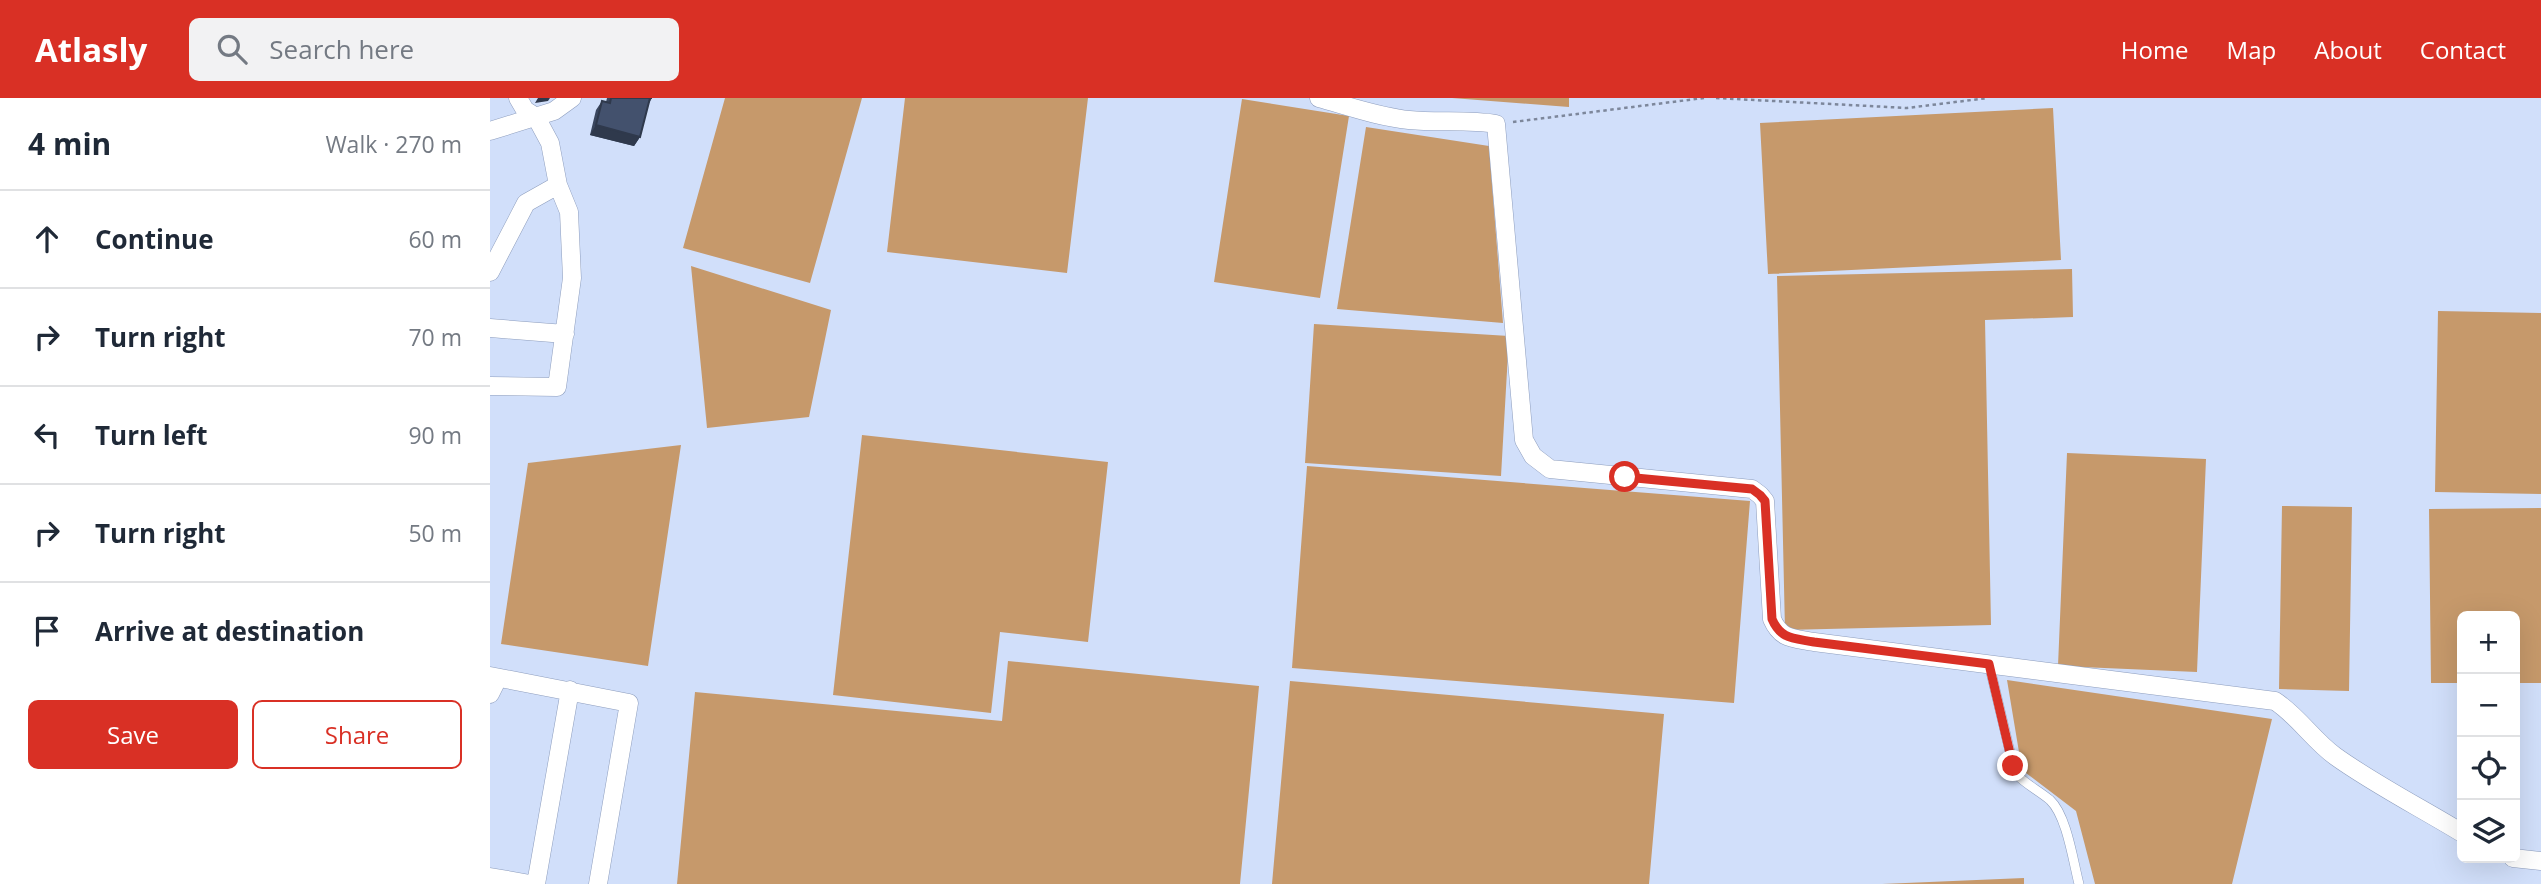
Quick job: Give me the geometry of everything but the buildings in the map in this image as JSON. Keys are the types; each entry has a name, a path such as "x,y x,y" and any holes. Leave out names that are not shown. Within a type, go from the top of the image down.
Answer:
{"street":[{"path":"490,386 557,387 572,278 569,212 558,185 551,143 536,117 525,110 518,98"},
{"path":"490,131 554,111 572,98"},
{"path":"1319,98 1406,120 1480,121 1496,124 1524,440 1533,456 1550,469 1752,489 1760,495 1765,501 1772,619 1777,631 1787,637 1814,642 2275,701 2288,709 2312,737 2336,757 2457,830"},
{"path":"490,272 526,203 558,185"},
{"path":"490,328 565,334"},
{"path":"493,682 570,690 629,703 597,884"},
{"path":"537,884 570,690"},
{"path":"2520,858 2541,860"},
{"path":"490,877 530,884"}],"lane":[{"path":"1989,664 2015,772 2023,782 2051,802 2059,813 2079,884"}],"path":[{"path":"1496,124 1704,98"},
{"path":"1716,98 1907,108 1988,98"}],"shaded area":[{"path":"725,98 862,98 810,283 683,248"},
{"path":"905,98 1088,98 1067,273 887,252"},
{"path":"1452,98 1569,98 1569,107"},
{"path":"1242,99 1349,116 1320,298 1214,282"},
{"path":"2053,108 2061,260 1768,274 1760,123"},
{"path":"1366,127 1489,146 1503,323 1337,309"},
{"path":"691,266 831,310 809,417 707,428"},
{"path":"2072,269 2073,317 1985,320 1991,625 1785,630 1777,276"},
{"path":"2438,311 2541,313 2541,494 2435,492"},
{"path":"1314,324 1509,336 1501,476 1305,463"},
{"path":"862,435 1108,462 1088,642 1000,632 991,713 833,695"},
{"path":"681,445 648,666 501,644 528,463"},
{"path":"2067,453 2206,459 2197,672 2058,666"},
{"path":"1307,466 1750,501 1734,703 1292,668"},
{"path":"2282,506 2352,507 2349,691 2279,689"},
{"path":"2541,508 2541,683 2520,683 2520,611 2457,611 2457,683 2431,683 2429,509"},
{"path":"1008,661 1259,686 1240,884 677,884 695,692 1002,721"},
{"path":"2007,680 2272,719 2232,884 2095,884 2076,811 2022,770"},
{"path":"1290,681 1664,714 1649,884 1272,884"},
{"path":"2024,878 2024,884 1882,884"}],"route":[{"path":"1625,477 1752,489 1760,495 1765,501 1772,619 1777,631 1787,637 1989,664 2013,766"}]}
